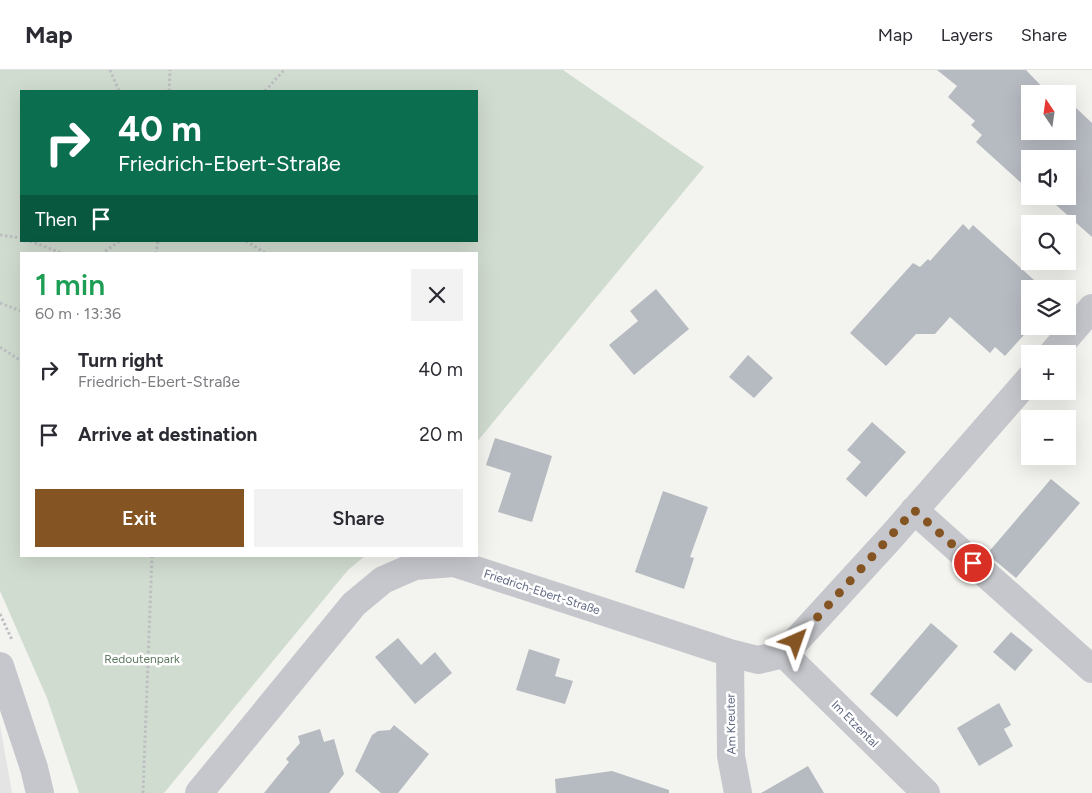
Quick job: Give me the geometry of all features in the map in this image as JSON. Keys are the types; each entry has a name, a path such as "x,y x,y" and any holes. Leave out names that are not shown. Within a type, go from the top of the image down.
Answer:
{"street":[{"path":"1060,345 1092,308"},
{"path":"784,654 1021,388"},
{"path":"914,510 1092,669"},
{"name":"Friedrich-Ebert-Straße","path":"199,793 354,604 383,580 415,566 454,563 730,653 758,660 784,654"},
{"name":"Am Kreuter","path":"730,653 731,756 738,793"},
{"name":"Im Etzental","path":"784,654 926,793"},
{"path":"0,666 34,768 40,793"}],"path":[{"path":"110,70 119,90"},
{"path":"170,70 170,90"},
{"path":"266,90 284,70"},
{"path":"0,235 20,238"},
{"path":"33,242 59,252"},
{"path":"104,252 119,242"},
{"path":"248,242 264,252"},
{"path":"0,303 20,311"},
{"path":"0,347 20,360"},
{"path":"143,793 152,557"}],"shaded area":[{"path":"0,725 12,793 0,793"}],"green space":[{"name":"Redoutenpark","path":"0,70 563,70 704,167 478,441 478,252 20,252 20,557 364,557 348,570 164,793 79,793 47,698 0,591"}],"building":[{"path":"937,70 1026,70 1040,85 1021,85 1021,140 1076,140 1076,108 1092,123 1092,237 1076,223 1076,215 1067,215 1056,205 1076,205 1076,150 1021,150 1021,183 976,142 982,135 971,125 975,121 948,97 957,86"},
{"path":"963,224 969,230 973,225 1034,280 1021,280 1021,335 1024,335 1005,356 995,347 990,353 950,317 935,334 916,334 886,366 850,333 913,263 920,267 928,259 930,261"},
{"path":"656,289 689,329 634,375 609,345 638,321 630,311"},
{"path":"748,355 773,378 754,398 729,377"},
{"path":"872,422 906,452 866,497 846,479 861,462 847,450"},
{"path":"495,438 552,456 532,522 498,512 511,473 486,465"},
{"path":"1051,479 1080,503 1016,578 987,554"},
{"path":"663,491 708,507 690,557 694,558 684,589 635,572"},
{"path":"931,623 958,646 897,717 870,694"},
{"path":"1011,632 1033,650 1015,671 993,652"},
{"path":"398,638 421,665 435,652 452,673 415,704 375,657"},
{"path":"529,649 560,659 555,676 573,681 565,704 516,690"},
{"path":"999,703 1011,725 1004,729 1013,746 979,766 957,728"},
{"path":"394,725 429,754 398,793 381,793 355,771 372,735 378,731 390,730"},
{"path":"320,729 324,742 334,739 344,774 329,793 264,793 289,762 286,759 300,743 298,736"},
{"path":"808,766 824,793 761,793"},
{"path":"612,771 669,790 669,793 556,793 555,779"}],"route":[{"path":"796,641 914,510 973,563"}]}
